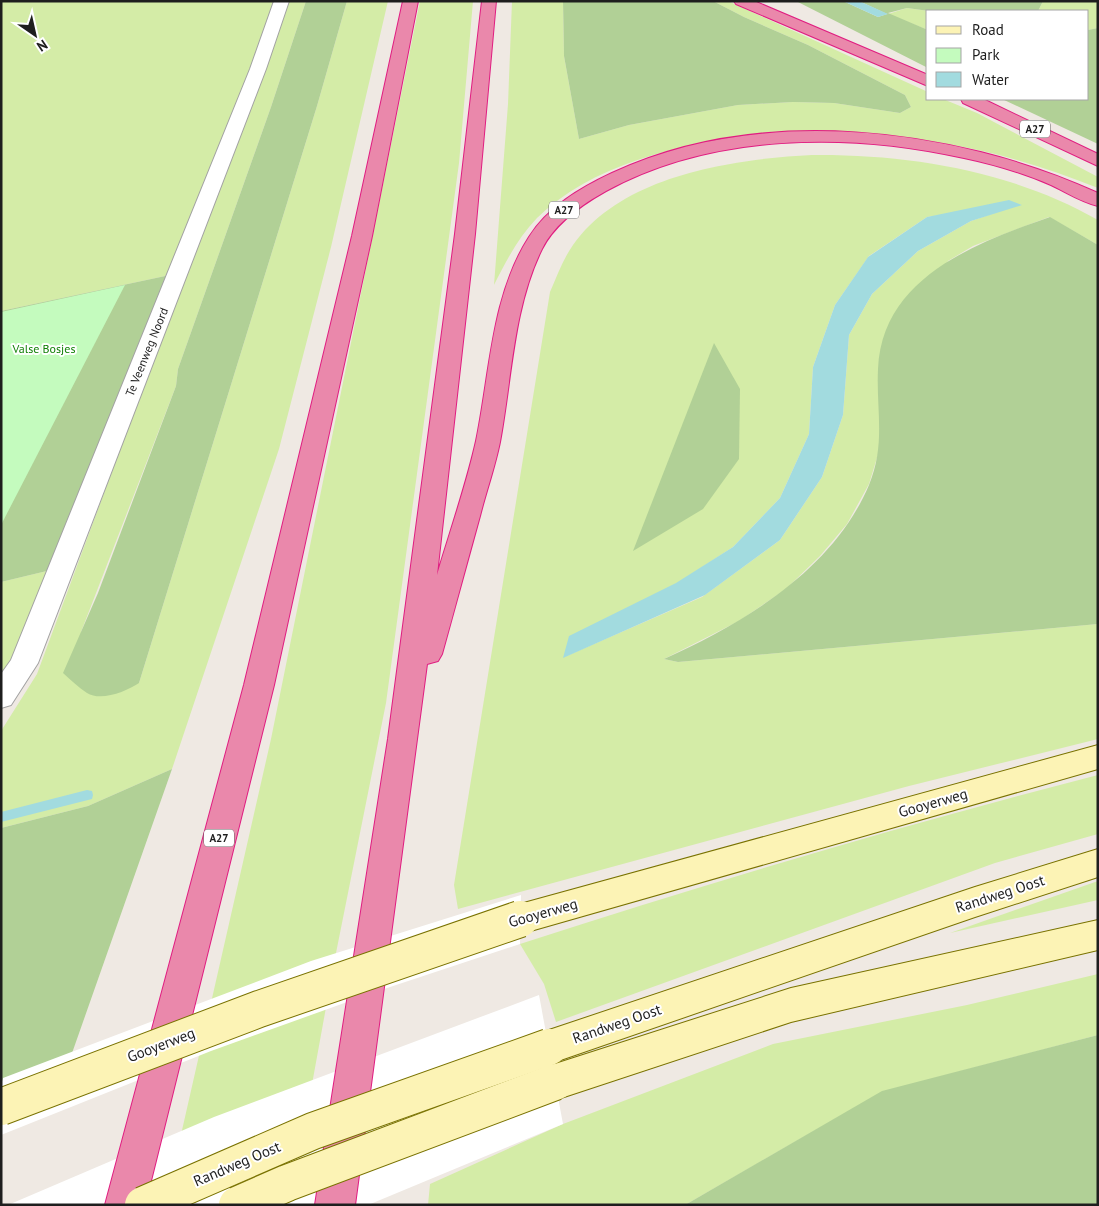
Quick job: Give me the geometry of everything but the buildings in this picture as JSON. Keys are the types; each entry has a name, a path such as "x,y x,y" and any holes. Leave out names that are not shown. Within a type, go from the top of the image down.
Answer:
{"highway":[{"name":"A27","path":"125,1205 261,676 360,246 411,1"},
{"name":"A27","path":"335,1205 403,739 466,234 489,1"},
{"path":"741,1 926,80"},
{"name":"A27","path":"971,100 1021,122 1098,161"},
{"name":"A27","path":"403,739 488,443 514,299 532,249 543,230 567,208 595,189 639,168 672,156 753,141 795,138 888,141 942,148 1036,173 1098,200"}],"main road":[{"name":"Gooyerweg","path":"1,1107 158,1046 379,965 520,919 1098,757"},
{"name":"Randweg Oost","path":"237,1205 552,1064 975,902 1098,863"},
{"name":"Randweg Oost","path":"143,1205 313,1131 552,1064 792,1005 1098,935"}],"street":[{"name":"Te Veenweg Noord","path":"1,697 24,663 251,88 282,1"}],"green space":[{"path":"1,1 278,1 170,275 1,311"},
{"path":"286,1 306,1 271,107 178,369 176,386 81,632 139,683 317,106 347,1 388,1 331,247 279,449 172,769 88,806 1,828 1,731 37,674"},
{"path":"306,1 347,1 317,106 139,683 114,694 106,696 93,695 81,689 63,673 98,593 176,386 178,369 271,107"},
{"path":"420,1 473,1 459,163 386,703 335,958 290,1205 165,1205 271,739"},
{"path":"512,1 563,1 564,56 579,139 629,125 738,105 793,102 834,103 900,113 911,107 905,95 808,45 713,1 728,1 926,91 926,100 945,100 977,113 1098,177 1098,188 1045,168 1008,158 953,145 904,138 850,134 793,134 734,138 678,148 624,165 577,188 537,218 530,226 513,250 494,285 508,104"},
{"path":"563,1 713,1 808,45 905,95 911,107 900,113 834,103 793,102 738,105 629,125 579,139 564,56"},
{"path":"796,1 843,1 878,17 887,14 859,1 1043,1 1038,10 926,11 907,8 888,13 926,29 926,67"},
{"path":"1043,1 1098,1 1098,28 1089,30 1089,10 1038,10"},
{"path":"907,8 926,11 926,29 888,14"},
{"path":"1098,28 1098,144 1004,100 1089,100 1089,30"},
{"path":"849,155 886,158 922,162 995,178 1031,189 1065,203 1098,220 1098,245 1049,217 973,246 948,261 881,411 880,448 869,484 847,524 820,556 786,589 739,621 664,659 678,662 1098,624 1098,739 909,786 458,909 454,885 550,292 573,245 594,221 620,202 649,187 681,175 748,161 781,157","holes":["1021,204 971,221 918,251 872,294 849,335 843,415 822,477 780,540 702,597 564,657 733,547 780,498 809,434 813,367 835,305 869,256 927,217"]},
{"path":"1050,217 1098,245 1098,624 678,662 664,659 725,629 755,611 783,590 809,568 833,543 853,515 869,485 877,455 879,441 878,369 884,337 896,310 915,287 938,268 964,252"},
{"path":"170,275 51,570 1,582 1,311"},
{"name":"Valse Bosjes","path":"125,285 1,525 1,312"},
{"path":"714,343 740,389 739,459 703,509 633,551"},
{"path":"51,570 8,668 1,677 1,582"},
{"path":"172,769 71,1056 1,1083 1,828 88,806"},
{"path":"1098,775 1098,834 995,863 556,1022 544,984 520,944 663,898 807,855"},
{"path":"1098,881 1098,900 950,933"},
{"path":"1098,974 1098,1035 882,1092 685,1205 428,1205 430,1184 563,1124 773,1044 967,1005"},
{"path":"1098,1035 1098,1205 685,1205 882,1091"}],"water":[{"path":"843,1 859,1 888,14 878,17"},
{"path":"1009,200 1022,205 971,221 918,251 872,294 849,335 843,415 822,477 780,540 705,595 563,658 569,636 676,583 733,547 780,498 809,434 813,367 835,305 868,257 927,217"}],"pier":[{"path":"521,895 520,944 375,992 211,1051 1,1135 1,1085 3,1078 311,961"},
{"path":"539,995 563,1124 368,1205 8,1205 214,1117"}],"waterway":[{"path":"1,817 87,795"}]}
